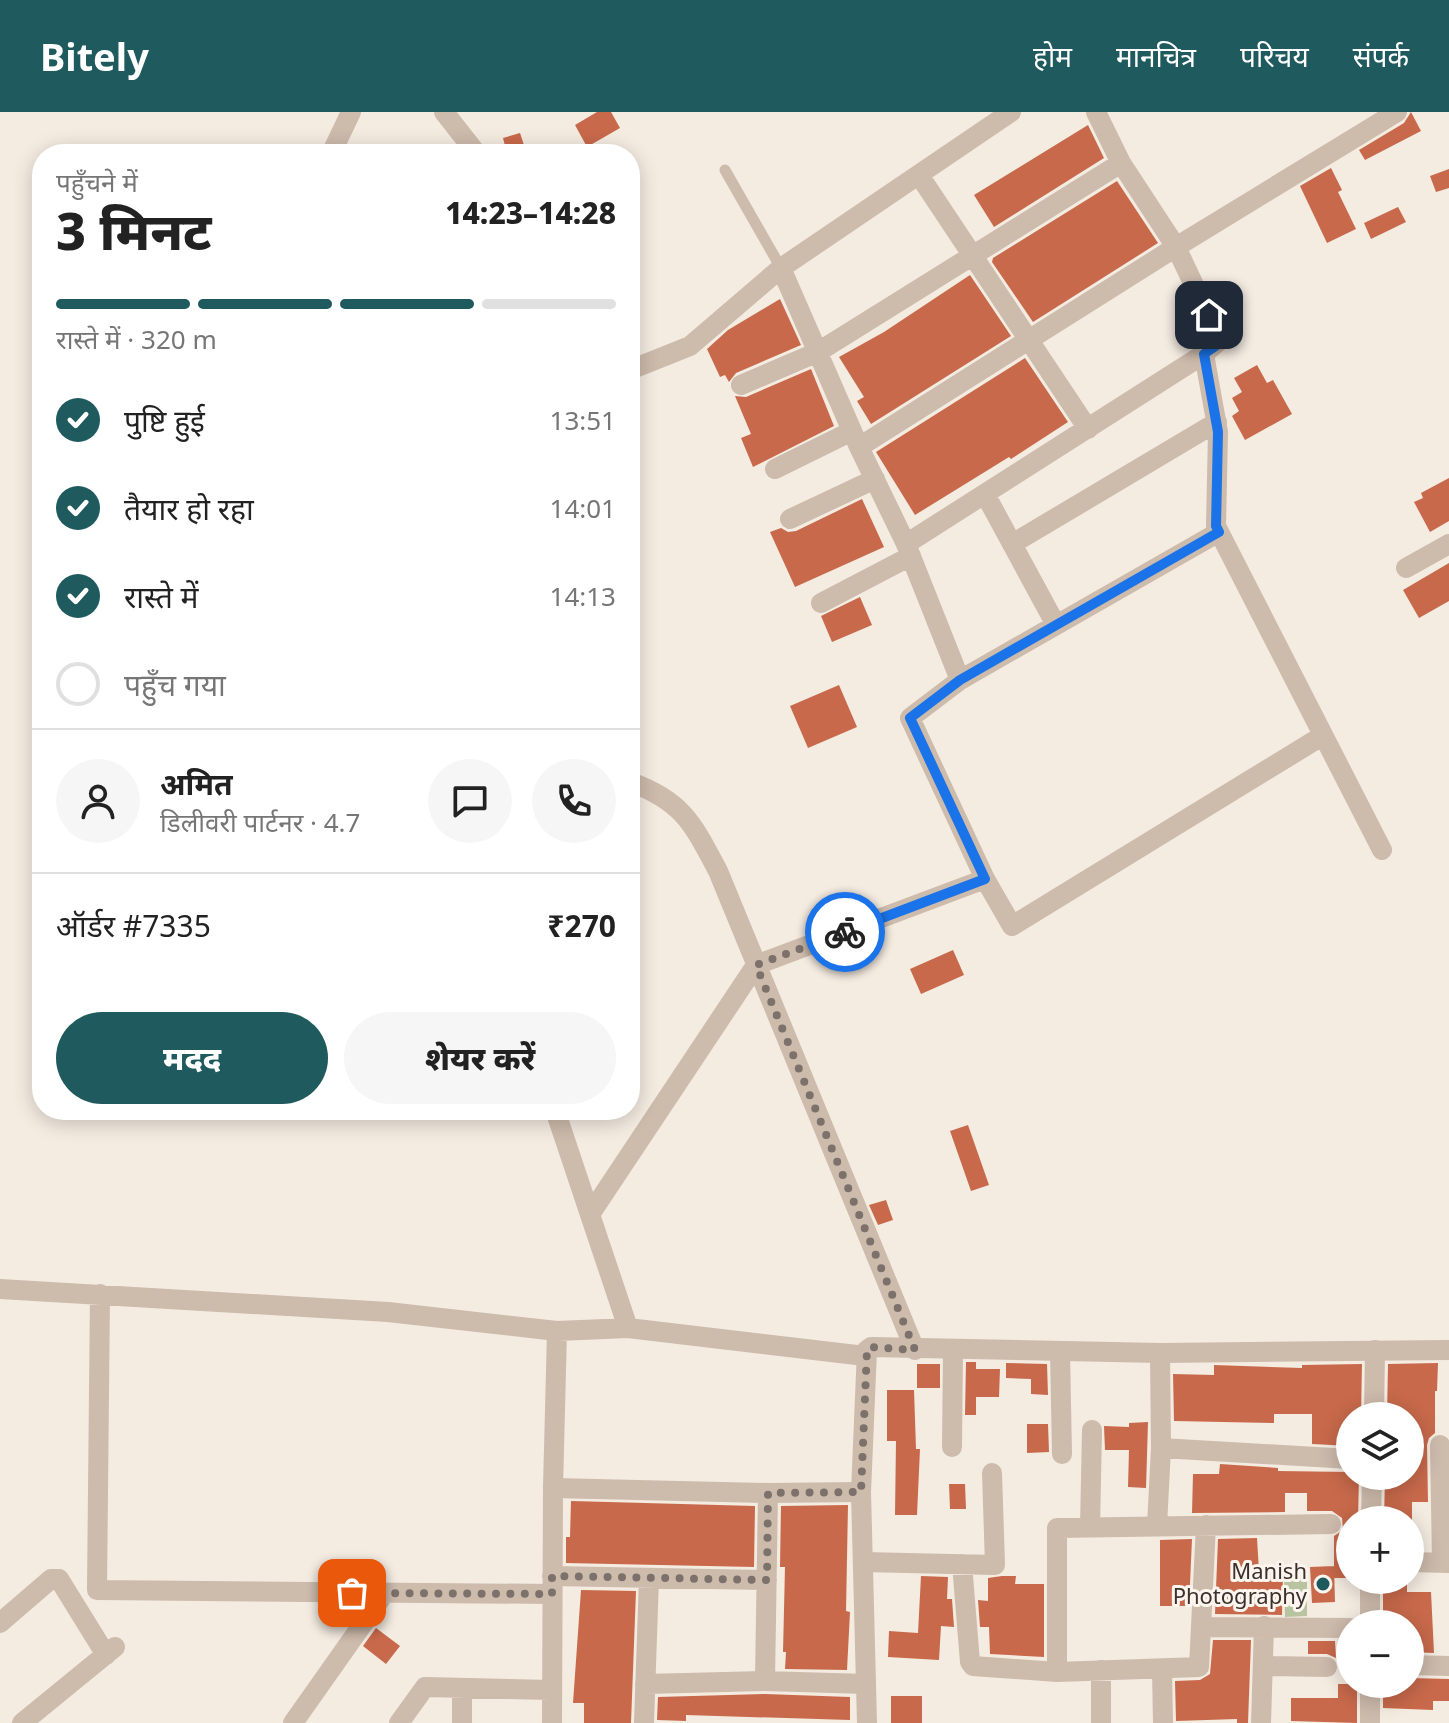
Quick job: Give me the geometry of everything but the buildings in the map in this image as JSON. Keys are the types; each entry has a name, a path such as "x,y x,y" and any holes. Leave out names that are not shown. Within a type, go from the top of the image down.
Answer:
{"street":[{"path":"336,144 351,112"},
{"path":"444,112 469,144"},
{"path":"640,366 690,346 781,268 1011,112"},
{"path":"821,603 909,550 985,494 1217,345 1220,337 1176,247 1121,163 1096,112"},
{"path":"775,469 856,439 1029,340 1397,112"},
{"path":"741,385 818,352 1121,163"},
{"path":"919,175 1088,429"},
{"path":"781,268 909,550 960,680"},
{"path":"1204,354 1217,422 1216,526 1382,850"},
{"path":"1012,544 1217,422"},
{"path":"790,519 875,479"},
{"path":"985,494 1056,625"},
{"path":"1219,532 960,680 910,718 985,879 1012,926 1322,736"},
{"path":"1406,568 1449,544"},
{"path":"640,786 670,802 693,823 718,871 915,1350"},
{"path":"591,1213 756,965 985,879"},
{"path":"558,1120 628,1328"},
{"path":"0,1289 388,1312 557,1331 628,1328 865,1356"},
{"path":"100,1294 97,1590 384,1594 649,1578 767,1580"},
{"path":"552,1723 557,1331"},
{"path":"867,1723 861,1492 865,1356 871,1347 1160,1353 1449,1350"},
{"path":"952,1447 953,1350"},
{"path":"1374,1402 1375,1350"},
{"path":"1060,1352 1062,1454"},
{"path":"1157,1526 1161,1448 1160,1353"},
{"path":"1090,1528 1092,1430"},
{"path":"1424,1562 1446,1562 1440,1445"},
{"path":"1161,1448 1336,1458"},
{"path":"863,1562 995,1565 992,1473"},
{"path":"553,1488 861,1492"},
{"path":"765,1681 768,1493"},
{"path":"1057,1672 1057,1528 1331,1524"},
{"path":"962,1564 971,1664 1057,1672 1199,1667 1206,1525"},
{"path":"644,1723 649,1578"},
{"path":"0,1623 51,1579 59,1579 110,1651 22,1723"},
{"path":"293,1723 384,1594"},
{"path":"1261,1723 1264,1626"},
{"path":"1203,1627 1336,1628"},
{"path":"1424,1665 1449,1666"},
{"path":"1263,1666 1327,1667"},
{"path":"1162,1669 1163,1723"},
{"path":"1101,1670 1101,1723"},
{"path":"645,1684 765,1681 866,1684"},
{"path":"399,1723 425,1687 551,1690"},
{"path":"462,1688 462,1723"},
{"path":"1370,1698 1370,1723"}],"lane":[{"path":"725,170 781,268"}],"green space":[{"path":"1284,1575 1307,1575 1307,1616 1285,1617"}],"way so far":[{"path":"352,1593 552,1594 552,1576 767,1580 768,1493 861,1492 867,1350 871,1347 915,1350 756,965 845,932"}],"place":[{"name":"Manish Photography","path":"1323,1584"}],"route":[{"path":"845,932 985,879 910,718 960,680 1219,532 1216,526 1218,432 1204,354 1217,345 1220,337 1209,315"}]}
